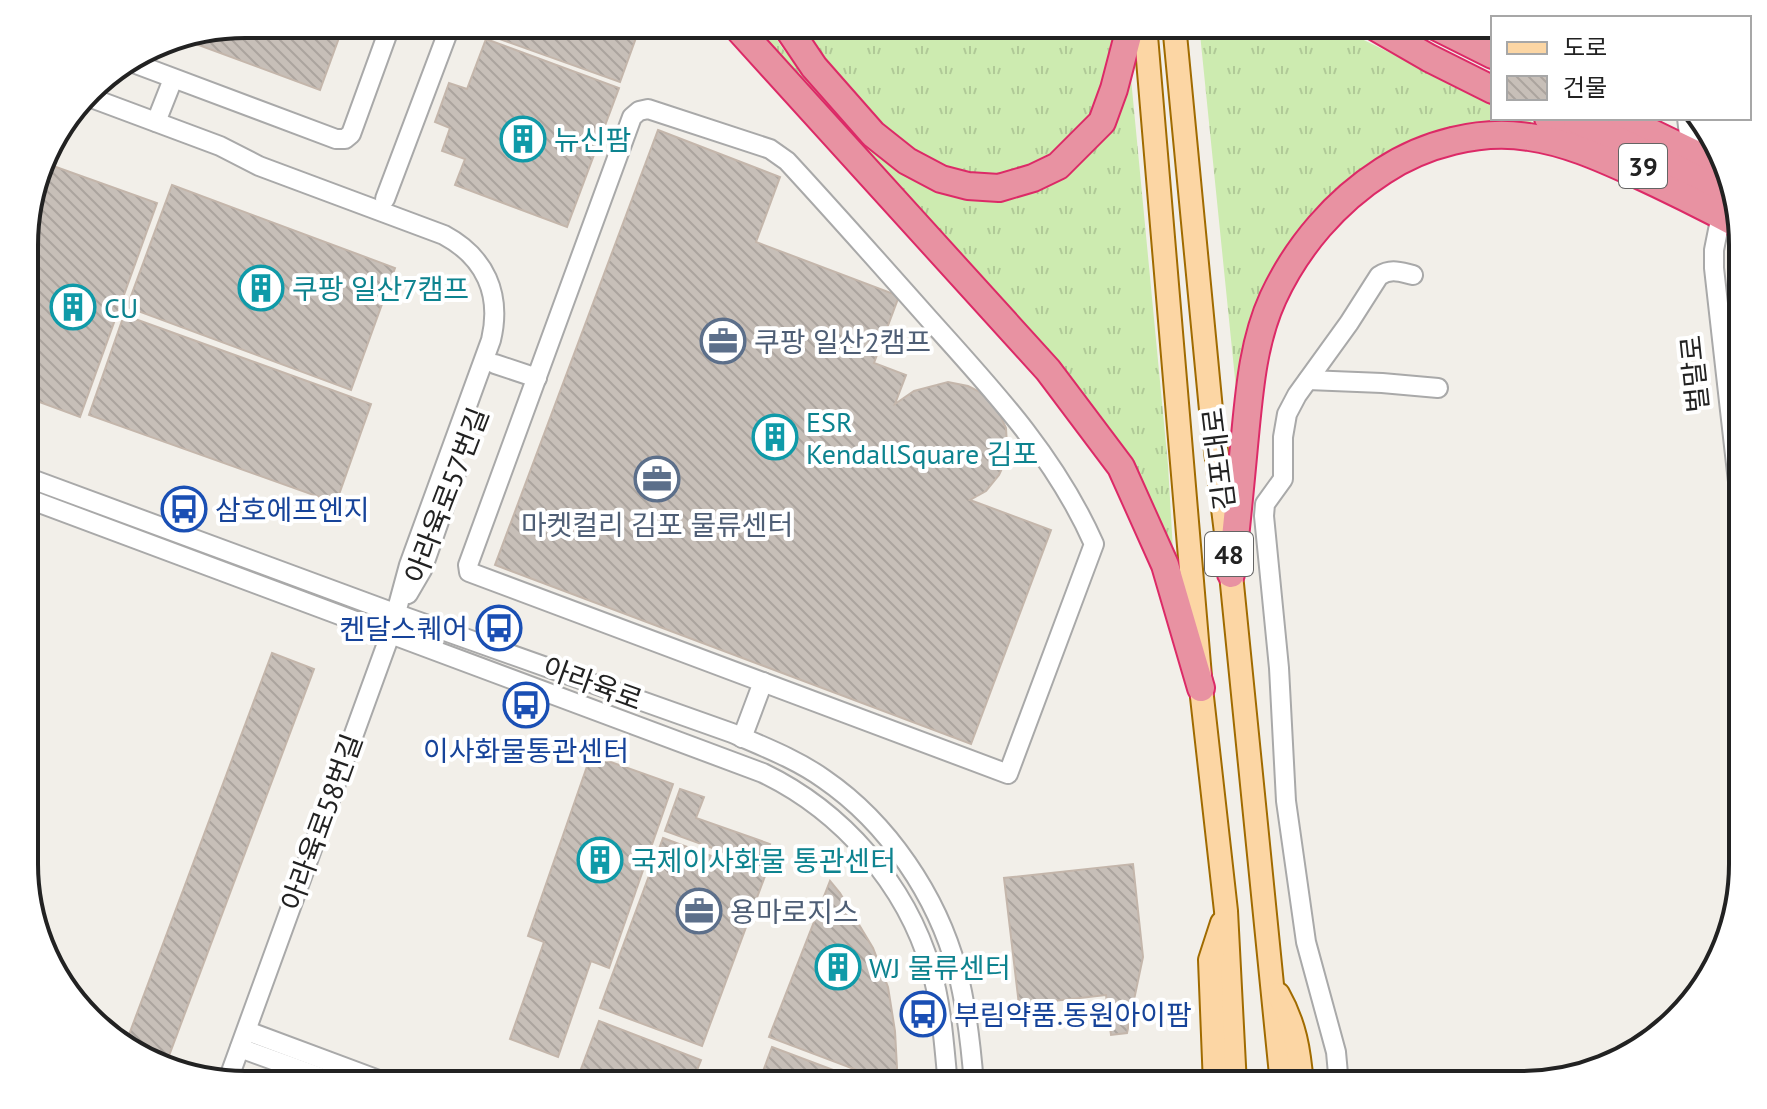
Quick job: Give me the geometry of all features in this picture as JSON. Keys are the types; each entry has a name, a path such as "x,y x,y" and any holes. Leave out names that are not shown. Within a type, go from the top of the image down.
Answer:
{"highway":[{"path":"747,38 1048,370 1121,467 1165,565 1201,688"},
{"path":"794,38 814,67 873,134 907,161 941,179 968,186 999,188 1033,178 1058,166 1102,122 1127,38"},
{"path":"1394,38 1491,89"},
{"path":"1411,38 1491,77"},
{"path":"1459,38 1491,54"},
{"name":"39","path":"1552,120 1725,209"},
{"name":"39","path":"1576,120 1725,208"},
{"name":"39","path":"1625,120 1711,162"},
{"name":"39","path":"1635,120 1666,140"},
{"path":"1231,574 1249,392 1257,347 1273,298 1314,233 1336,207 1365,183 1396,162 1428,148 1460,139 1493,135 1527,136 1563,144 1726,210"}],"main road":[{"name":"김포대로","path":"1146,38 1201,688 1226,911 1234,1071"},
{"name":"김포대로","path":"1175,38 1280,1071"},
{"path":"1214,1071 1210,960 1226,911"},
{"path":"1271,984 1288,1012 1298,1046 1301,1071"}],"street":[{"path":"141,66 336,139 345,139 351,134 386,38"},
{"path":"385,199 446,38"},
{"path":"156,122 173,79"},
{"name":"아라육로57번길","path":"98,100 451,239 478,261 491,289 495,317 491,340 409,565 397,614"},
{"path":"648,109 770,149 787,161 994,392 1034,441 1069,492 1094,544 1008,774 469,572 468,565 537,378 632,117 648,109"},
{"path":"1687,121 1691,152"},
{"name":"아라육로57번길","path":"220,146 263,155 385,199 463,232 491,261 499,278 506,308 504,332 495,364 422,570 397,614"},
{"name":"벌말로","path":"1728,223 1714,250 1714,268 1729,401"},
{"path":"1308,380 1379,276 1387,271 1413,275"},
{"path":"495,364 537,378"},
{"path":"1308,380 1438,388"},
{"name":"김포대로","path":"1308,380 1287,414 1283,437 1283,479 1265,504 1264,516 1280,678 1286,801 1306,942 1336,1052 1338,1071"},
{"name":"아라육로","path":"38,481 742,738 786,756 825,780 863,810 899,852 928,899 954,957 967,1014 973,1071"},
{"name":"아라육로","path":"38,503 763,773 795,790 853,837 892,887 913,921 936,990 946,1071"},
{"name":"아라육로58번길","path":"232,1070 397,614"},
{"path":"742,738 763,682"},
{"path":"244,1039 312,1071"},
{"path":"244,1039 347,1071"}],"green space":[{"path":"765,38 776,38 851,128 877,152 1031,189 1130,68 1168,465 1174,567 1108,428 1061,367"},
{"path":"802,38 1114,38 1107,84 1099,108 1056,158 999,178 957,176 894,144"},
{"path":"1200,38 1360,38 1491,102 1491,120 1528,120 1541,126 1379,159 1353,176 1322,209 1239,418"}],"building":[{"path":"231,38 339,38 320,90 196,44"},
{"path":"497,38 636,38 620,82"},
{"name":"뉴신팜","path":"486,39 619,88 567,227 455,185 465,159 442,151 450,128 435,122 449,83 467,89"},
{"name":"ESR KendallSquare 김포","path":"658,130 780,177 756,242 899,296 874,363 906,375 895,404 914,391 948,382 968,386 984,394 998,410 1006,428 1005,462 986,491 970,500 1051,530 971,744 495,565"},
{"name":"CU","path":"54,166 157,203 80,417 38,401 38,245 45,191"},
{"name":"쿠팡 일산7캠프","path":"172,185 395,268 351,390 127,307"},
{"path":"124,315 371,404 336,503 89,415"},
{"path":"272,653 314,669 169,1056 129,1035"},
{"name":"국제이사화물 통관센터","path":"591,755 673,784 609,968 591,961 558,1057 510,1039 544,942 528,936"},
{"path":"680,789 704,797 696,818 770,844 762,866 665,831"},
{"path":"663,838 765,876 702,1046 600,1008"},
{"path":"1133,864 1143,957 1127,1033 1111,1035 1106,995 1019,1005 1004,878"},
{"name":"WJ 물류센터","path":"830,881 873,948 888,987 897,1068 896,1071 859,1071 769,1037"},
{"path":"599,1021 701,1060 697,1071 580,1071"},
{"path":"772,1047 836,1071 763,1071"}],"place":[{"name":"뉴신팜","path":"523,139"},
{"name":"쿠팡 일산7캠프","path":"261,288"},
{"name":"CU","path":"73,307"},
{"name":"쿠팡 일산2캠프","path":"723,341"},
{"name":"ESR KendallSquare 김포","path":"775,437"},
{"name":"마켓컬리 김포 물류센터","path":"657,479"},
{"name":"삼호에프엔지","path":"184,509"},
{"name":"켄달스퀘어","path":"499,628"},
{"name":"이사화물통관센터","path":"526,705"},
{"name":"국제이사화물 통관센터","path":"600,860"},
{"name":"용마로지스","path":"699,911"},
{"name":"WJ 물류센터","path":"838,967"},
{"name":"부림약품.동원아이팜","path":"923,1014"}]}
